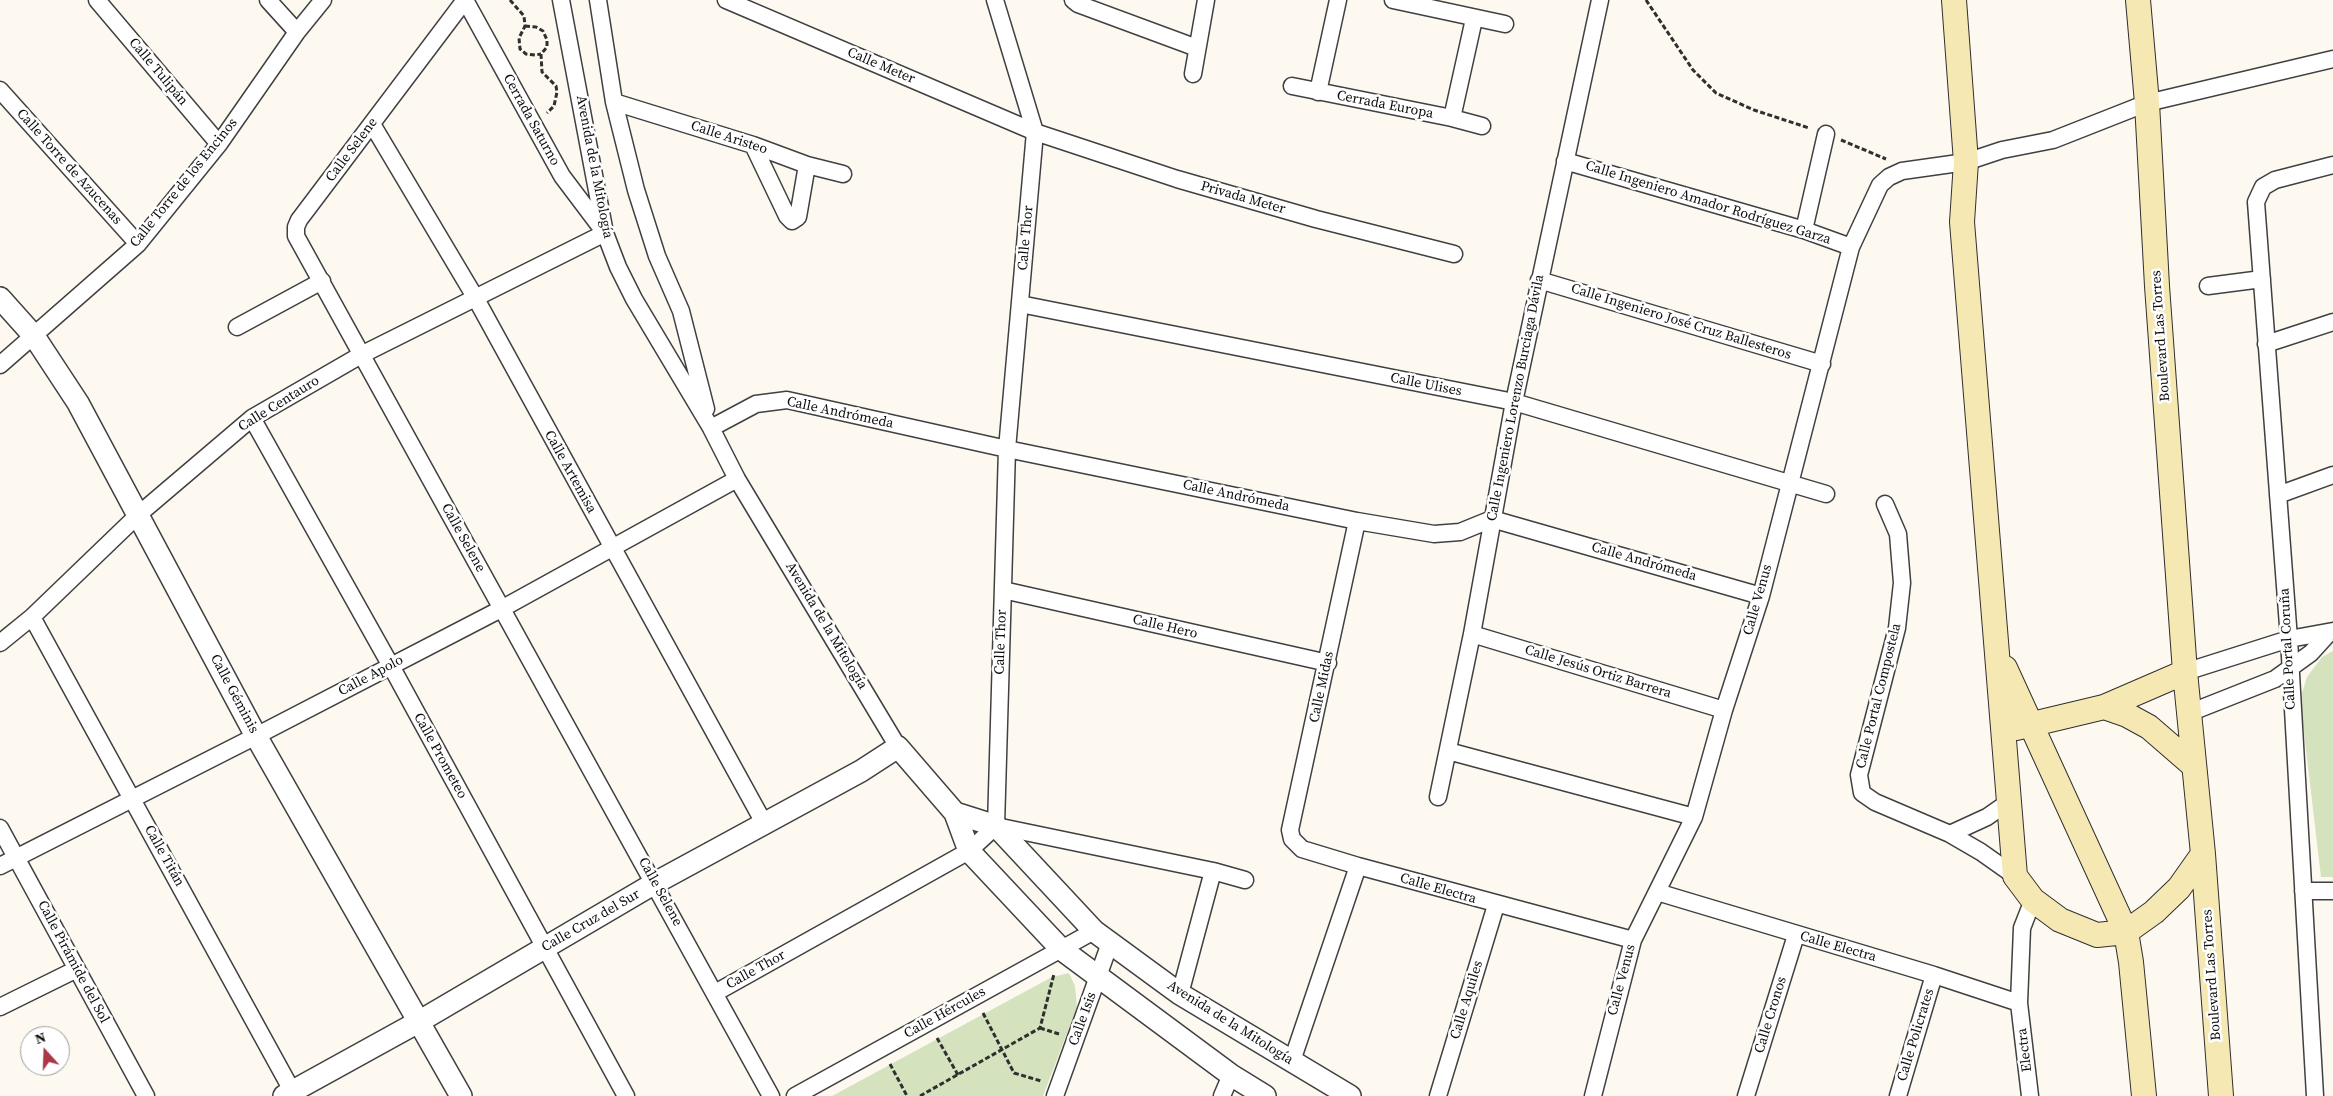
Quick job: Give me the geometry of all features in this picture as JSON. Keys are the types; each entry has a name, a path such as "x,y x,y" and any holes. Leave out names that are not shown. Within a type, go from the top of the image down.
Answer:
{"main road":[{"path":"1954,0 1966,162 1962,222 2005,731 2015,876 2033,900 2060,920 2078,929 2097,935 2126,932 2154,912 2179,888 2202,854"},
{"name":"Boulevard Las Torres","path":"2138,0 2147,103 2158,296 2185,672 2202,854 2221,1096"},
{"path":"1998,651 2126,932 2131,962 2144,1096"},
{"path":"2005,731 2104,707 2185,672"},
{"path":"2104,707 2127,715 2149,727 2194,766"}],"street":[{"name":"Calle Tulipán","path":"97,0 219,144"},
{"path":"268,0 298,32"},
{"name":"Calle Torre de los Encinos","path":"0,365 138,244 219,144 298,32 323,0"},
{"name":"Cerrada Saturno","path":"465,0 562,176 605,233"},
{"name":"Calle Selene","path":"465,0 298,220 296,236 716,993 771,1096"},
{"name":"Avenida de la Mitología","path":"561,0 605,233 618,266 634,300 711,428 737,478 898,747 955,813 969,851 1061,949 1231,1075 1265,1096"},
{"name":"Avenida de la Mitología","path":"598,0 614,102 636,190 657,256 681,311 711,428"},
{"name":"Calle Meter","path":"726,0 1035,132"},
{"path":"995,0 1035,132"},
{"path":"1073,0 1078,4 1197,48"},
{"path":"1193,74 1206,0"},
{"name":"Cerrada Europa","path":"1318,92 1338,0"},
{"path":"1393,0 1411,2 1474,19 1505,24"},
{"name":"Calle Ingeniero Lorenzo Burciaga Dávila","path":"1438,797 1472,634 1514,402 1600,0"},
{"name":"Cerrada Europa","path":"1452,118 1474,19"},
{"name":"Calle Venus","path":"1593,1096 1633,940 1694,817 1724,710 1761,596 1851,246 1880,185 1889,177 1911,169 1966,162 2002,150 2053,140 2147,103 2333,59"},
{"name":"Cerrada Europa","path":"1292,86 1452,118 1482,126"},
{"name":"Calle Torre de Azucenas","path":"0,90 138,244"},
{"name":"Calle Aristeo","path":"614,102 753,145 807,165 843,174"},
{"name":"Calle Artemisa","path":"372,124 475,297 764,823"},
{"name":"Privada Meter","path":"1035,132 1177,179 1316,220 1454,254"},
{"name":"Calle Thor","path":"716,993 969,851 996,826 1007,449 1035,132"},
{"path":"1804,230 1826,134"},
{"path":"753,145 786,216 792,220 798,216 807,165"},
{"name":"Calle Ingeniero Amador Rodríguez Garza","path":"1566,161 1804,230 1851,246"},
{"name":"Calle Portal Coruña","path":"2315,1096 2289,670 2289,640 2256,202 2263,187 2275,180 2333,165"},
{"name":"Calle Centauro","path":"0,643 32,617 138,515 252,418 361,355 605,233"},
{"path":"2208,286 2262,279"},
{"name":"Calle Ingeniero José Cruz Ballesteros","path":"1539,280 1822,364"},
{"path":"237,327 322,281"},
{"name":"Calle Géminis","path":"0,298 34,336 78,403 256,736 461,1096"},
{"name":"Calle Ulises","path":"1020,304 1514,402 1826,494"},
{"path":"2266,344 2333,322"},
{"name":"Calle Andrómeda","path":"711,428 756,404 786,400 1007,449 1357,521 1434,534 1460,532 1492,519 1761,596"},
{"name":"Calle Prometeo","path":"252,418 391,666 626,1096"},
{"path":"2278,495 2333,475"},
{"name":"Calle Apolo","path":"0,866 502,608 612,549 737,478"},
{"name":"Calle Portal Compostela","path":"1885,504 1898,534 1902,583 1898,628 1859,775 1862,793 1868,798 1950,834 1981,852 2015,876"},
{"name":"Calle Midas","path":"1302,849 1292,839 1290,830 1328,664 1357,521"},
{"name":"Calle Hero","path":"1003,590 1328,664"},
{"name":"Calle Titán","path":"32,617 132,797 290,1094"},
{"path":"2185,672 2289,640 2332,632"},
{"path":"2189,713 2260,686 2289,670 2311,653 2332,632"},
{"name":"Calle Jesús Ortiz Barrera","path":"1472,634 1724,710"},
{"name":"Calle Cruz del Sur","path":"290,1094 420,1021 655,883 861,771 898,747"},
{"path":"1448,751 1694,817"},
{"path":"1950,834 1987,817 2010,801"},
{"name":"Avenida de la Mitología","path":"955,813 996,826 1102,937 1180,994 1350,1096"},
{"path":"996,826 1213,871 1244,880"},
{"name":"Calle Pirámide del Sol","path":"0,828 146,1096"},
{"name":"Calle Electra","path":"1302,849 1496,905 1633,940"},
{"path":"1292,1061 1358,866"},
{"path":"1180,994 1213,871"},
{"path":"2303,892 2333,891"},
{"name":"Calle Electra","path":"1657,892 1934,975 2019,1003"},
{"name":"Electra","path":"2030,1096 2019,1003 2022,928 2033,900"},
{"name":"Calle Aquiles","path":"1438,1096 1496,905"},
{"name":"Calle Cronos","path":"1746,1096 1796,935"},
{"name":"Calle Hércules","path":"795,1096 1061,949 1102,937"},
{"name":"Calle Isis","path":"1057,1091 1098,976 1102,937"},
{"path":"0,1007 77,969"},
{"name":"Calle Policrates","path":"1898,1096 1934,975"},
{"path":"1222,1096 1231,1075"}],"path":[{"path":"510,0 521,11 525,26 519,38 520,49 530,55 541,54"},
{"path":"1646,0 1693,70 1716,93 1754,110 1826,134 1911,169"},
{"path":"525,26 536,27 546,34 547,47 541,54 542,72 556,86 557,99 554,106 534,126"},
{"path":"920,1096 1040,1028 1061,949"},
{"path":"975,997 1014,1073 1057,1091"},
{"path":"929,1022 958,1075"},
{"path":"881,1048 907,1096"}],"green space":[{"path":"2333,651 2333,877 2321,877 2300,699 2307,677 2322,657"},
{"path":"1069,973 1075,986 1077,1007 1043,1096 832,1096 1052,977"}]}
